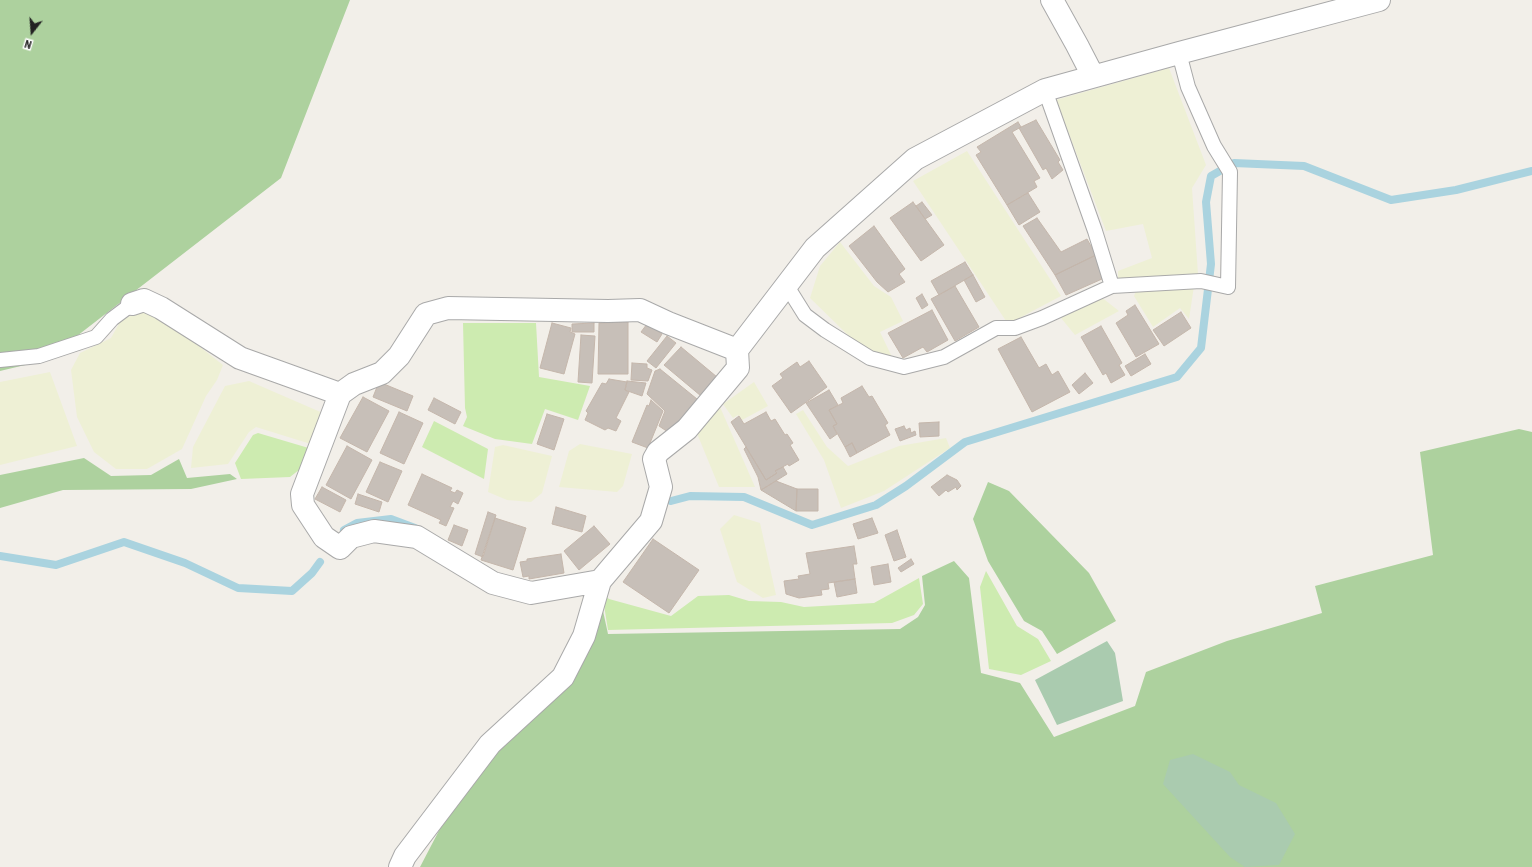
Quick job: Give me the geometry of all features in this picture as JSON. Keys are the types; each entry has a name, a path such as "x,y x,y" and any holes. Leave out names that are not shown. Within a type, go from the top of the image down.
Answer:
{"street":[{"path":"1052,0 1093,76"},
{"path":"400,867 404,856 490,744 563,677 584,636 600,581 651,521 661,487 654,459 658,452 686,429 738,368 737,350 786,288 815,248 915,159 1045,90 1379,0"},
{"path":"132,304 144,300 161,308 240,358 340,394"},
{"path":"600,581 531,594 493,583 417,537 374,531 351,537 340,548 324,537 303,505 302,494 340,394 354,384 382,373 399,356 426,314 448,308 608,311 640,310 668,323 737,350"}],"lane":[{"path":"786,288 790,291 805,315 825,330 870,358 904,367 944,357 996,328 1015,328 1042,318 1112,286 1201,281 1228,287 1230,172 1214,146 1188,87 1179,53"},
{"path":"1045,90 1093,224 1112,286"},
{"path":"0,360 39,356 96,337 112,319 132,304"}],"green space":[{"path":"0,0 350,0 281,178 46,360 0,371"},
{"path":"1169,68 1206,165 1192,188 1198,274 1118,280 1118,271 1152,258 1143,224 1106,231 1056,100"},
{"path":"967,151 1061,296 1008,324 913,181"},
{"path":"840,242 874,286 891,297 903,321 880,332 893,359 878,356 851,338 810,298 820,266"},
{"path":"1194,286 1189,319 1180,308 1153,327 1134,296 1136,291"},
{"path":"1101,298 1119,311 1075,335 1061,318"},
{"path":"143,311 171,324 223,365 217,380 206,396 182,449 147,469 116,469 94,452 77,417 71,370 80,353 111,338 121,320"},
{"path":"463,323 536,323 539,377 590,386 578,420 545,409 532,444 495,439 463,426 467,417 465,408"},
{"path":"50,372 77,446 0,465 0,382"},
{"path":"249,381 325,414 314,445 256,427 249,432 228,464 191,468 193,447 225,386"},
{"path":"754,382 768,406 742,420 738,415 733,418 723,404"},
{"path":"720,407 755,487 719,487 696,431"},
{"path":"803,410 827,447 848,466 899,446 946,438 950,448 884,491 841,508 824,460 796,414"},
{"path":"434,421 488,449 484,479 422,447"},
{"path":"1519,429 1532,432 1532,867 420,867 455,800 594,641 593,606 600,597 608,634 900,629 918,617 925,605 922,576 954,561 969,578 981,673 1020,683 1054,737 1135,706 1146,672 1227,641 1322,613 1315,586 1433,555 1420,452"},
{"path":"258,433 312,449 304,466 290,477 241,479 235,463 253,435"},
{"path":"580,444 632,454 623,486 617,492 559,487 569,451"},
{"path":"503,445 552,456 542,493 531,502 507,500 488,492 495,447"},
{"path":"84,458 111,476 151,475 179,459 187,478 230,474 237,479 191,489 63,490 0,508 0,475"},
{"path":"988,482 1009,491 1089,573 1116,621 1057,654 1042,631 1024,621 988,561 973,519"},
{"path":"734,515 760,523 776,595 763,598 737,582 720,529"},
{"path":"986,571 1017,626 1038,639 1051,661 1021,675 989,669 980,587"},
{"path":"919,578 923,604 914,615 892,623 608,630 602,593 609,599 671,616 698,596 729,595 749,601 781,602 804,607 874,603"},
{"path":"1107,641 1115,653 1123,701 1057,725 1035,680"},
{"path":"1193,754 1230,772 1239,785 1276,803 1295,834 1279,865 1245,867 1230,857 1163,784 1170,760"}],"building":[{"path":"1036,120 1060,160 1058,162 1063,170 1052,179 1046,168 1043,170 1019,128"},
{"path":"1018,122 1021,127 1012,132 1040,178 1034,181 1037,187 1007,205 976,155 981,152 977,147"},
{"path":"1028,193 1040,212 1019,225 1007,205"},
{"path":"913,202 944,245 921,261 890,218"},
{"path":"922,202 932,215 925,219 916,206"},
{"path":"1037,218 1061,252 1087,239 1096,255 1055,275 1023,226"},
{"path":"874,226 905,269 899,274 905,282 888,292 877,282 849,246"},
{"path":"1096,255 1102,279 1066,295 1055,275"},
{"path":"965,262 973,275 939,295 931,281"},
{"path":"973,275 985,297 976,302 964,280"},
{"path":"955,286 979,327 955,341 931,299"},
{"path":"922,294 928,305 922,309 916,298"},
{"path":"1135,305 1159,344 1136,357 1116,323 1128,315 1126,311"},
{"path":"932,310 948,340 927,352 923,347 903,358 888,333"},
{"path":"1181,312 1191,328 1164,346 1153,330"},
{"path":"628,322 628,374 598,374 599,323"},
{"path":"552,323 571,328 570,332 575,334 564,374 540,368"},
{"path":"594,323 594,332 572,332 572,324"},
{"path":"647,324 662,334 657,342 641,332"},
{"path":"1101,326 1122,363 1119,365 1125,375 1111,383 1106,373 1103,375 1081,337"},
{"path":"581,335 595,336 592,383 578,382"},
{"path":"667,336 676,343 656,368 647,361"},
{"path":"1021,337 1039,368 1046,364 1052,375 1058,371 1070,392 1032,412 998,349"},
{"path":"681,347 717,377 701,396 664,365"},
{"path":"1145,354 1151,364 1131,376 1125,366"},
{"path":"809,361 827,387 791,413 772,386 783,378 780,374 797,362 800,367"},
{"path":"632,363 647,364 647,368 652,370 648,381 631,380"},
{"path":"660,369 697,399 682,421 668,432 659,426 665,411 647,394 655,371"},
{"path":"1085,373 1093,383 1079,394 1072,385"},
{"path":"609,379 627,382 625,390 629,392 616,418 621,421 616,431 608,428 605,430 585,420 588,413 586,411 602,383 606,384"},
{"path":"627,381 646,383 642,396 625,390"},
{"path":"379,382 413,396 407,411 373,397"},
{"path":"862,386 869,397 872,396 888,423 885,425 890,435 857,453 852,443 845,447 833,426 837,424 829,410 843,403 841,398"},
{"path":"829,390 838,405 829,410 837,424 833,426 837,434 830,439 806,403"},
{"path":"363,397 389,411 367,452 340,438"},
{"path":"434,398 461,412 455,424 428,410"},
{"path":"651,400 663,411 648,448 632,442 647,405 649,406"},
{"path":"399,412 423,423 404,464 380,453"},
{"path":"766,412 771,421 775,419 785,435 787,434 793,443 790,445 799,460 789,466 788,464 775,471 777,473 766,480 731,422 739,416 744,424"},
{"path":"547,414 564,419 554,450 537,444"},
{"path":"939,422 939,436 920,437 919,423"},
{"path":"904,426 906,430 910,428 911,433 915,431 916,435 900,441 895,429"},
{"path":"852,443 857,453 850,457 845,447"},
{"path":"347,446 372,460 351,499 326,485"},
{"path":"746,447 766,480 777,473 775,471 783,467 787,474 761,490 758,477 744,449"},
{"path":"380,462 402,471 388,502 366,492"},
{"path":"422,474 452,488 450,491 455,493 457,490 463,493 458,504 453,501 450,507 454,508 446,526 439,523 441,520 408,505"},
{"path":"947,475 957,480 961,486 957,490 956,487 948,492 946,490 939,496 931,487"},
{"path":"776,481 797,489 796,511 761,490"},
{"path":"322,487 346,500 340,512 315,499"},
{"path":"797,489 818,489 818,511 796,511"},
{"path":"358,494 382,502 379,512 355,504"},
{"path":"556,507 586,516 582,532 552,524"},
{"path":"488,512 496,515 483,557 475,554"},
{"path":"495,518 526,528 513,570 481,560"},
{"path":"872,518 878,533 858,539 853,524"},
{"path":"454,525 468,530 462,546 448,540"},
{"path":"594,526 610,544 579,570 564,551"},
{"path":"897,530 906,557 894,561 885,535"},
{"path":"653,539 699,570 669,613 623,582"},
{"path":"854,546 857,564 853,564 855,579 828,583 829,589 821,590 822,595 799,598 786,594 784,581 799,579 798,576 810,574 806,553"},
{"path":"561,554 564,573 529,579 529,576 523,577 520,562 527,561 527,559"},
{"path":"911,559 914,564 901,572 898,568"},
{"path":"888,564 891,582 874,585 871,567"},
{"path":"855,579 857,593 837,597 834,582"}],"waterway":[{"path":"671,501 690,496 744,497 812,525 876,505 906,486 965,442 1177,377 1201,348 1211,264 1206,202 1211,176 1234,163 1304,166 1391,200 1456,190 1532,171"},
{"path":"344,530 357,523 391,519 415,528"},
{"path":"0,556 56,565 124,542 185,563 238,588 292,591 312,573 320,562"}]}
